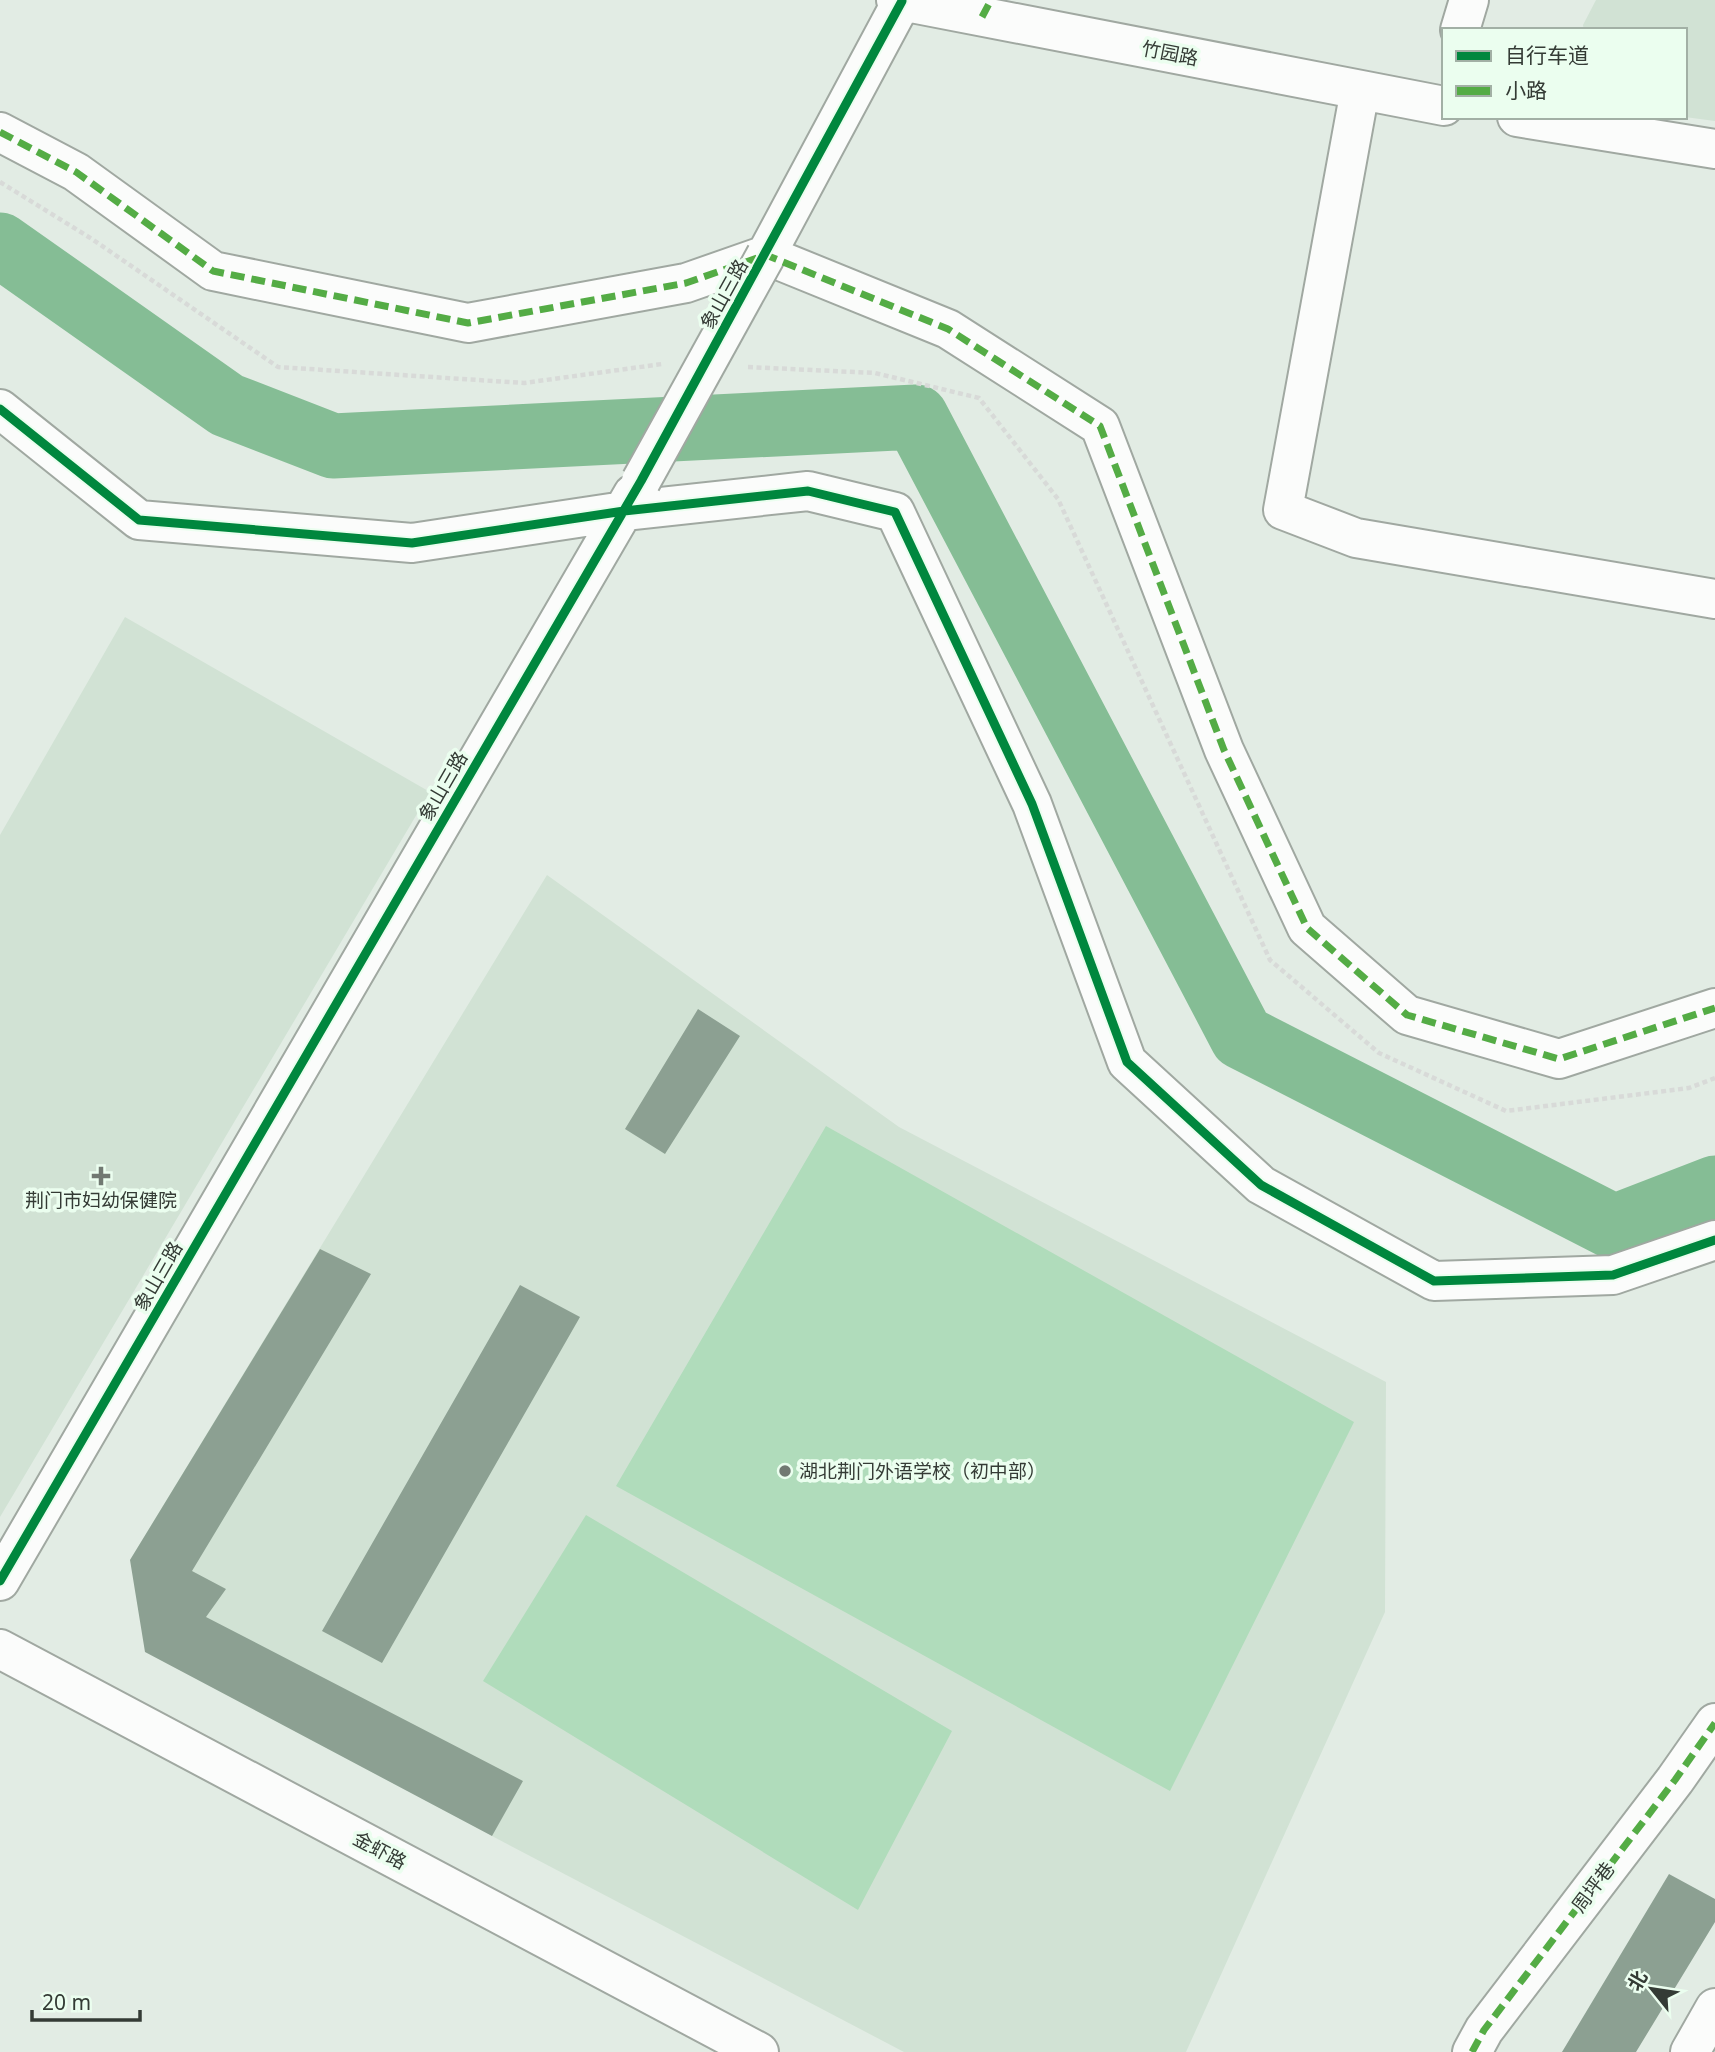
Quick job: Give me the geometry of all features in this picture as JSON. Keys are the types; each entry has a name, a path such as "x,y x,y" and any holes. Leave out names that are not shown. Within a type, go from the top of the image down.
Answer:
{"street":[{"name":"竹园路","path":"896,0 987,8 1360,90 1441,98"},
{"path":"1461,28 1469,0"},
{"name":"象山三路","path":"0,1581 633,496 902,1"},
{"path":"1360,90 1283,510 1356,538 1715,599"},
{"path":"1529,119 1715,149"},
{"path":"0,132 76,172 213,271 468,323 686,283 766,254 948,329 1100,426 1224,750 1307,928 1407,1015 1559,1059 1715,1008"},
{"path":"0,409 139,520 412,543 633,496 808,491 895,512 1032,804 1127,1062 1261,1185 1434,1281 1614,1275 1715,1240"},
{"name":"金虾路","path":"0,1648 759,2052"},
{"name":"周坪巷","path":"1472,2052 1484,2030 1675,1780 1715,1723"},
{"path":"1690,2052 1714,2010"}],"shaded area":[{"path":"1596,0 1715,0 1715,121 1687,117 1687,28 1584,28"},
{"name":"荆门市妇幼保健院","path":"125,617 430,792 0,1517 0,835"},
{"name":"湖北荆门外语学校（初中部）","path":"547,875 899,1127 1386,1382 1385,1612 1186,2052 904,2052 492,1836 130,1560"}],"green space":[{"path":"826,1126 1354,1422 1170,1791 616,1486"},
{"path":"586,1515 952,1731 858,1910 483,1681"}],"building":[{"path":"698,1009 740,1036 665,1154 625,1129"},
{"path":"320,1249 371,1274 192,1571 226,1589 206,1617 523,1781 492,1836 145,1652 130,1560"},
{"path":"520,1285 580,1317 382,1663 322,1631"},
{"path":"1669,1874 1715,1899 1715,1922 1636,2052 1562,2052"}],"waterway":[{"path":"0,245 227,405 333,446 916,417 1242,1037 1614,1227 1715,1188"}],"marked path":[{"path":"982,17 991,0"},
{"path":"0,132 76,172 213,271 468,323 686,283 766,255 948,329 1100,426 1224,750 1307,928 1407,1015 1559,1059 1715,1008"},
{"path":"1472,2052 1484,2030 1675,1780 1715,1723"}],"cycle path":[{"path":"0,1581 641,481 902,1"},
{"path":"0,409 139,520 412,543 624,511 808,491 895,512 1032,804 1127,1062 1261,1185 1434,1281 1613,1275 1715,1240"}],"place":[{"name":"荆门市妇幼保健院","path":"101,1176"},
{"name":"湖北荆门外语学校（初中部）","path":"785,1471"}]}
